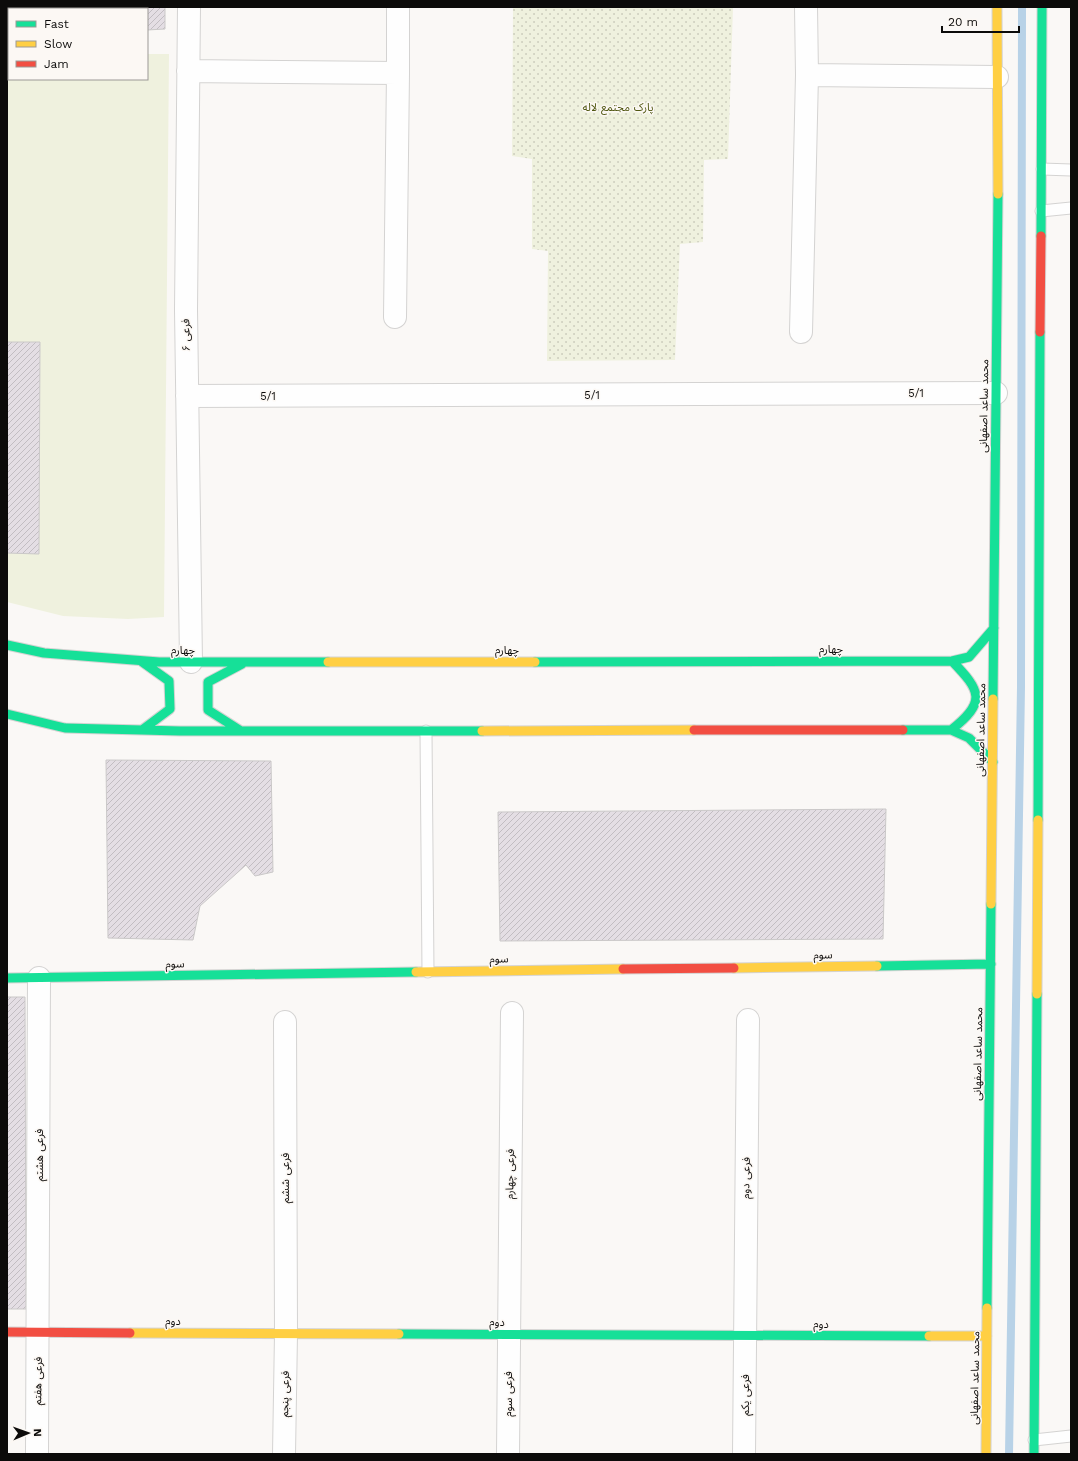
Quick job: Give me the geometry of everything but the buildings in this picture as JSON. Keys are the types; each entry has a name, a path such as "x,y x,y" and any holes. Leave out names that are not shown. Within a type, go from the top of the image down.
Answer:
{"street":[{"name":"فرعی ۶","path":"189,7 186,302 191,662"},
{"path":"395,318 398,7"},
{"path":"801,332 807,75 806,7"},
{"name":"محمد ساعد اصفهانی","path":"986,1454 993,762 998,7"},
{"path":"1034,1454 1042,7"},
{"path":"188,71 398,73"},
{"path":"807,75 997,77"},
{"name":"5/1","path":"187,396 996,393"},
{"name":"چهارم","path":"7,645 44,653 141,661 191,662 952,661 969,657 994,628"},
{"path":"141,661 169,681 170,709 142,730"},
{"path":"951,730 964,720 975,708 978,694 971,681 952,661"},
{"path":"241,731 208,710 208,682 245,662"},
{"path":"7,714 64,728"},
{"path":"29,728 241,731 951,730 969,738 993,762"},
{"name":"سوم","path":"7,978 991,964"},
{"name":"فرعی هشتم","path":"39,978 39,1333"},
{"name":"فرعی چهارم","path":"509,1334 512,1013"},
{"name":"فرعی دوم","path":"745,1335 748,1020"},
{"name":"فرعی ششم","path":"285,1022 286,1334"},
{"name":"دوم","path":"7,1332 987,1336"},
{"name":"فرعی هفتم","path":"37,1454 39,1333"},
{"name":"فرعی پنجم","path":"284,1454 286,1334"},
{"name":"فرعی سوم","path":"508,1454 509,1334"},
{"name":"فرعی یکم","path":"744,1454 745,1335"}],"lane":[{"path":"1042,169 1071,170"},
{"path":"1042,211 1071,208"},
{"path":"426,731 428,972"},
{"path":"1034,1440 1071,1436"}],"green space":[{"name":"پارک مجتمع لاله","path":"513,7 733,7 728,159 704,160 703,242 680,244 675,360 547,361 548,251 532,249 532,159 512,156"},
{"path":"7,51 8,80 148,80 148,54 169,54 164,617 128,619 63,616 7,602"}],"waterway":[{"path":"1009,1454 1021,687 1022,7"}],"traffic: fast":[{"path":"1041,236 1042,7"},
{"path":"993,699 998,194"},
{"path":"1038,820 1040,332"},
{"path":"535,662 952,661 969,657 994,628"},
{"path":"7,645 44,653 159,662 328,662"},
{"path":"141,661 169,681 170,709 142,730"},
{"path":"951,730 970,712 975,704 976,696 969,680 952,661"},
{"path":"241,731 208,710 208,682 242,664"},
{"path":"7,714 65,728 180,731 482,731"},
{"path":"903,730 951,730 969,738 993,762"},
{"path":"987,1308 991,904"},
{"path":"877,966 991,964"},
{"path":"7,978 416,972"},
{"path":"1034,1454 1037,994"},
{"path":"399,1334 929,1336"}],"traffic: slow":[{"path":"997,7 998,194"},
{"path":"328,662 535,662"},
{"path":"991,904 993,699"},
{"path":"482,731 694,730"},
{"path":"1037,994 1038,820"},
{"path":"734,968 877,966"},
{"path":"416,972 623,969"},
{"path":"986,1454 987,1308"},
{"path":"130,1333 399,1334"},
{"path":"929,1336 987,1336"}],"traffic: jam":[{"path":"1040,332 1041,236"},
{"path":"694,730 903,730"},
{"path":"623,969 734,968"},
{"path":"7,1332 130,1333"}]}
